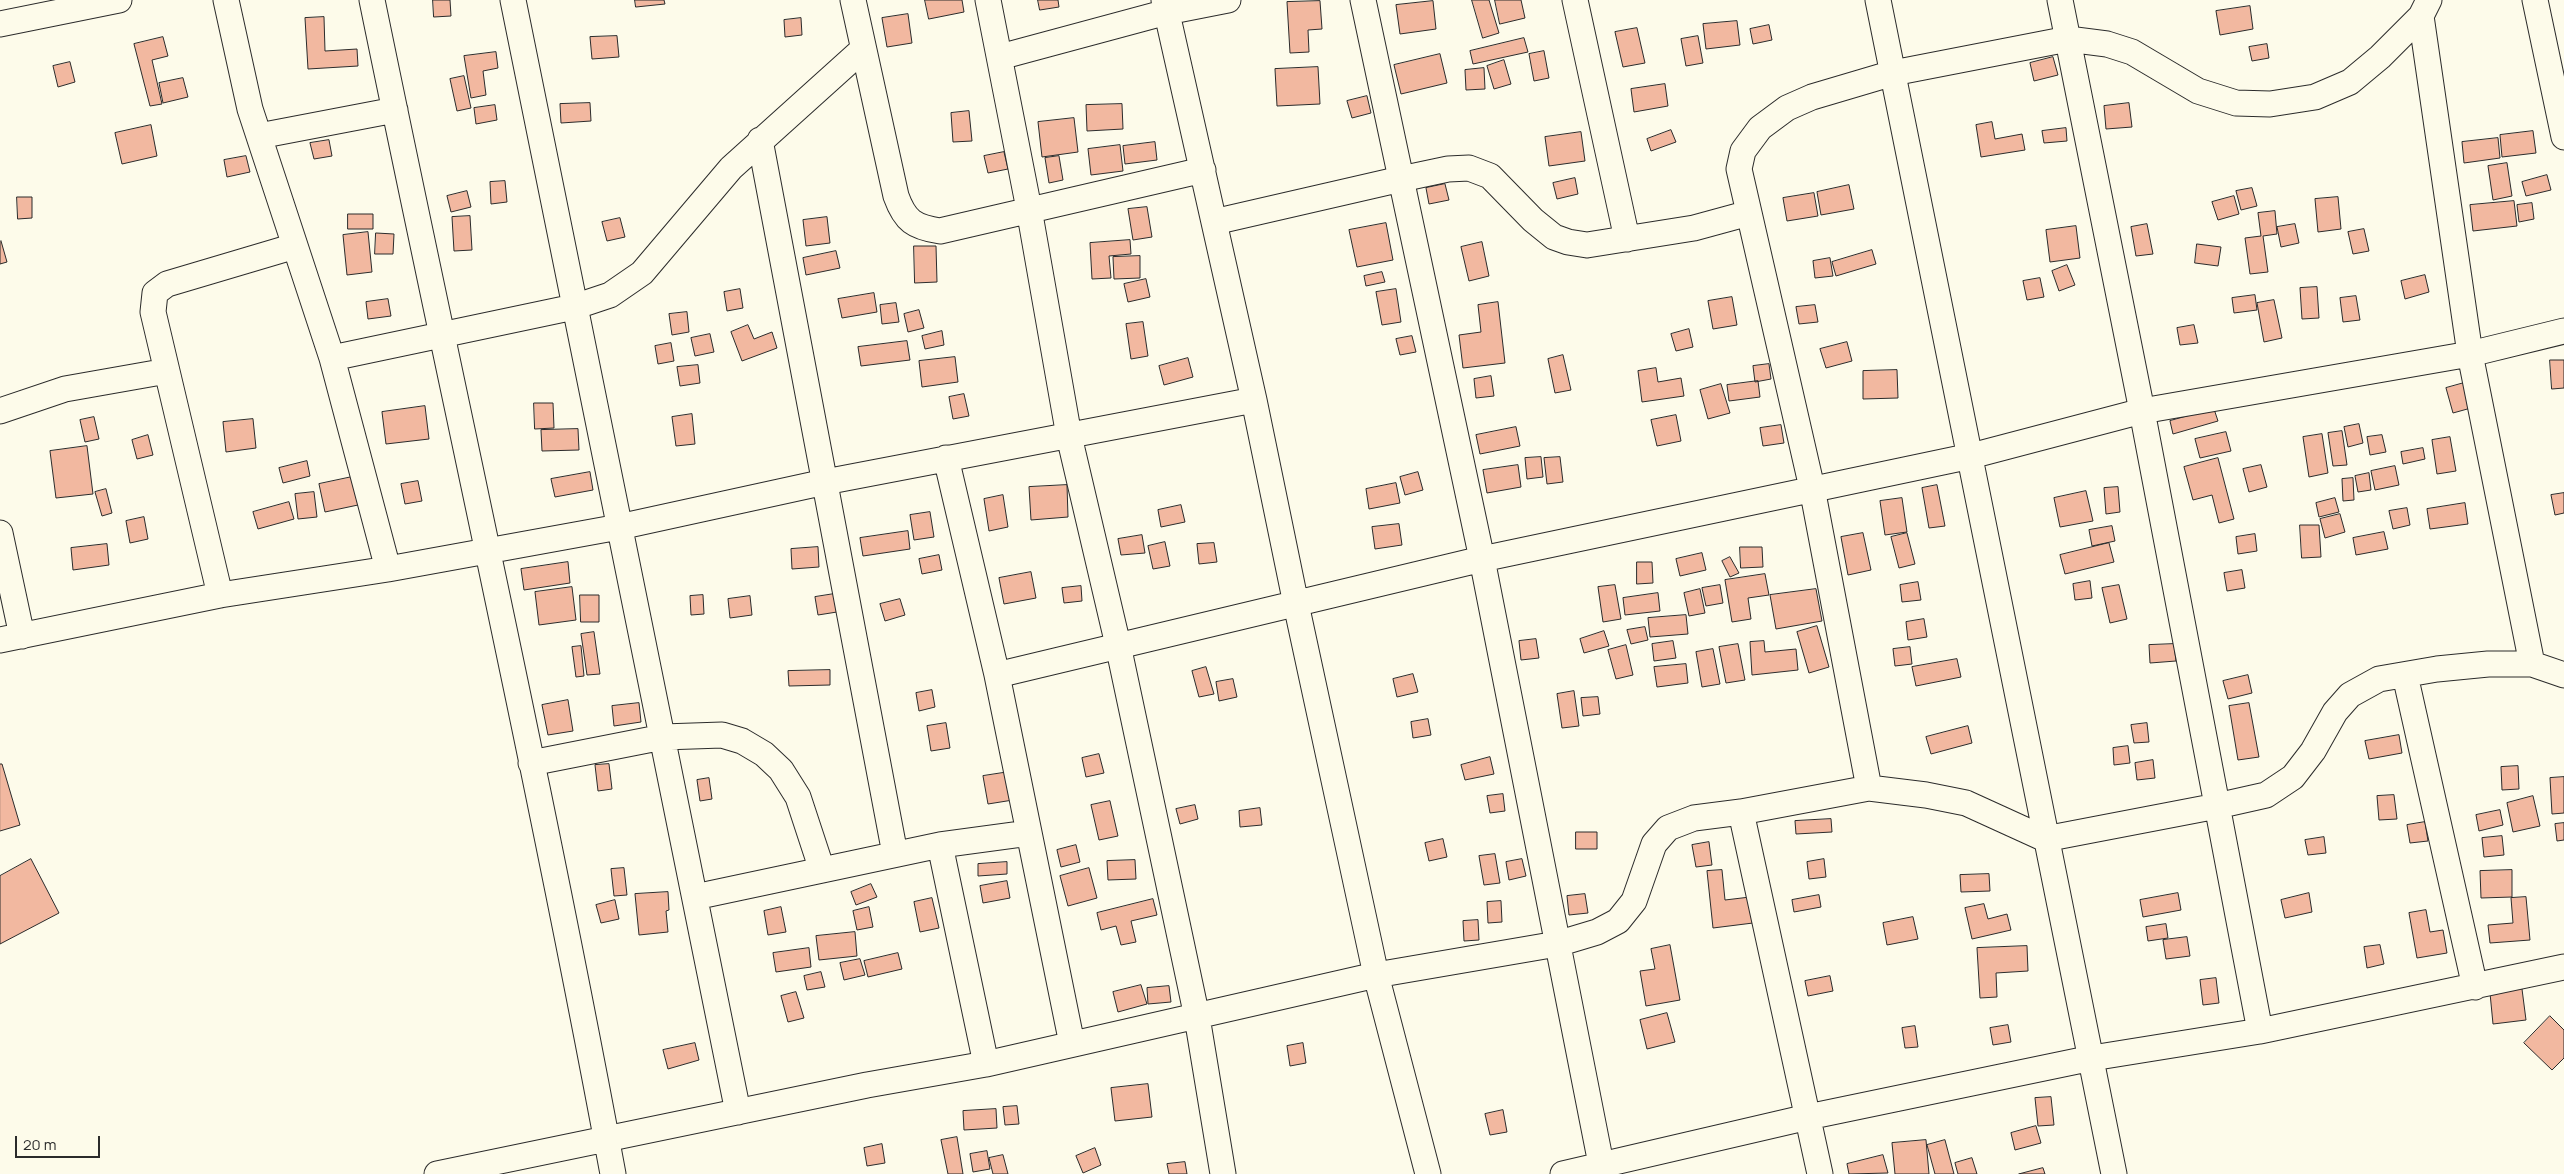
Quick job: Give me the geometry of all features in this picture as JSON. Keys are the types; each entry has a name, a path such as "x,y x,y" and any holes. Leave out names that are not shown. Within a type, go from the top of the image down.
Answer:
{"street":[{"path":"0,24 119,0"},
{"path":"226,0 250,109 332,358 388,569"},
{"path":"372,0 440,334 488,550 613,1174"},
{"path":"513,0 738,1112"},
{"path":"853,0 862,50 896,196 901,211 913,224 940,231 1203,170"},
{"path":"988,0 1029,210 1069,436 1118,646 1197,1017 1223,1174"},
{"path":"1000,57 1166,6 1228,0"},
{"path":"1363,0 1482,559 1602,1169"},
{"path":"1575,0 1627,239"},
{"path":"1878,0 2114,1174"},
{"path":"2060,0 2142,411 2260,1031"},
{"path":"2535,0 2564,137"},
{"path":"1166,6 1254,400 1376,974 1428,1174"},
{"path":"1869,788 1812,488 1739,169 1743,151 1760,128 1787,108 1812,97 1892,73 2068,39 2107,44 2132,52 2198,91 2236,103 2270,104 2315,97 2350,82 2380,57 2425,8"},
{"path":"2425,8 2470,354 2532,664"},
{"path":"332,358 574,306 610,295 642,273 731,168 862,50"},
{"path":"259,136 395,110"},
{"path":"760,140 895,854"},
{"path":"1214,222 1401,178 1448,169 1469,168 1490,176 1533,220 1554,237 1587,245 1694,228 1749,213"},
{"path":"220,595 153,312 155,293 167,284 294,246"},
{"path":"997,675 1482,559 1971,456 2142,411 2470,354 2564,331"},
{"path":"0,411 65,390 167,371"},
{"path":"0,533 11,638 220,595 388,569 620,527 825,482 1254,400"},
{"path":"946,458 997,675 1072,1044"},
{"path":"437,1174 738,1112 986,1064 1197,1017 1376,974 1557,944 1597,932 1618,921 1634,901 1654,844 1668,828 1694,818 1741,812 1869,788 1926,795 1966,803 2046,839 2218,806 2266,794 2293,777 2313,751 2335,712 2350,695 2379,679 2488,664 2532,664 2564,675"},
{"path":"2405,674 2475,987"},
{"path":"530,763 663,737 722,734 742,741 764,754 782,770 798,797 822,870"},
{"path":"1741,812 1820,1174"},
{"path":"695,897 940,845 1029,833"},
{"path":"940,845 986,1064"},
{"path":"1563,1174 1602,1169 1808,1117 2092,1058 2260,1031 2564,967"}],"building":[{"path":"433,0 450,0 451,16 434,17"},
{"path":"635,0 664,0 665,4 636,7"},
{"path":"925,0 962,0 964,12 929,19"},
{"path":"1038,0 1058,0 1059,7 1040,10"},
{"path":"1472,0 1489,0 1499,33 1483,38"},
{"path":"1495,0 1521,0 1525,18 1500,24"},
{"path":"1320,1 1322,29 1308,30 1309,52 1290,53 1287,2"},
{"path":"1433,1 1436,29 1400,34 1396,5"},
{"path":"2250,6 2253,29 2220,35 2216,11"},
{"path":"908,14 912,43 887,47 882,18"},
{"path":"324,17 325,51 357,49 358,66 308,69 305,18"},
{"path":"801,18 802,35 785,37 784,20"},
{"path":"1737,21 1740,45 1706,49 1703,24"},
{"path":"1769,25 1772,40 1753,44 1750,29"},
{"path":"1637,28 1645,63 1623,67 1615,32"},
{"path":"617,36 619,57 592,59 590,37"},
{"path":"1698,36 1703,63 1686,66 1681,39"},
{"path":"163,37 168,56 152,60 162,104 150,106 134,44"},
{"path":"1524,38 1528,52 1473,64 1470,51"},
{"path":"2267,44 2269,58 2252,61 2249,47"},
{"path":"1544,51 1549,78 1534,81 1529,54"},
{"path":"496,52 498,68 483,71 486,95 471,98 464,56"},
{"path":"1440,54 1447,83 1401,94 1394,65"},
{"path":"2053,57 2058,75 2034,81 2030,63"},
{"path":"1504,60 1511,84 1494,89 1487,66"},
{"path":"70,62 75,82 58,87 53,66"},
{"path":"1318,67 1320,104 1277,106 1275,69"},
{"path":"1484,68 1485,89 1466,90 1465,70"},
{"path":"464,76 471,108 457,111 450,79"},
{"path":"183,78 188,97 163,103 159,83"},
{"path":"1665,84 1668,106 1634,112 1631,89"},
{"path":"1367,96 1371,113 1352,118 1347,101"},
{"path":"590,103 591,121 561,123 560,104"},
{"path":"2129,103 2132,127 2106,129 2104,106"},
{"path":"1122,104 1123,129 1087,131 1086,105"},
{"path":"495,105 497,120 476,124 474,108"},
{"path":"969,111 972,141 953,142 951,113"},
{"path":"1074,118 1078,152 1042,157 1038,122"},
{"path":"1992,122 1995,139 2022,134 2025,150 1981,157 1976,125"},
{"path":"151,125 157,156 122,164 115,133"},
{"path":"2066,128 2067,141 2044,143 2042,131"},
{"path":"1671,130 1676,142 1651,151 1647,139"},
{"path":"2533,131 2536,153 2502,157 2500,135"},
{"path":"1581,132 1585,161 1549,166 1545,137"},
{"path":"2498,138 2500,158 2464,163 2462,142"},
{"path":"329,140 332,156 314,159 310,143"},
{"path":"1155,142 1157,160 1125,164 1123,146"},
{"path":"1120,145 1123,171 1091,175 1088,149"},
{"path":"1004,152 1008,169 988,173 984,156"},
{"path":"246,156 250,172 227,177 224,160"},
{"path":"1059,156 1063,180 1049,183 1045,158"},
{"path":"2507,163 2512,196 2493,200 2488,166"},
{"path":"2547,175 2551,190 2526,196 2522,182"},
{"path":"1575,178 1578,194 1557,199 1553,183"},
{"path":"505,181 507,202 491,204 490,182"},
{"path":"1445,184 1449,200 1429,204 1426,188"},
{"path":"1849,185 1854,209 1821,215 1817,192"},
{"path":"2252,188 2257,206 2241,210 2236,191"},
{"path":"467,191 471,207 451,212 447,196"},
{"path":"1814,193 1818,216 1787,221 1783,198"},
{"path":"2234,196 2239,214 2218,220 2212,202"},
{"path":"17,197 32,197 32,218 18,219"},
{"path":"2338,197 2341,229 2318,232 2315,199"},
{"path":"2514,201 2517,226 2473,231 2470,205"},
{"path":"2532,203 2534,219 2519,222 2517,205"},
{"path":"1147,207 1152,237 1133,240 1128,209"},
{"path":"2275,211 2277,234 2263,236 2268,272 2250,274 2245,238 2261,236 2258,213"},
{"path":"348,214 373,214 373,229 348,229"},
{"path":"470,216 472,250 454,251 452,217"},
{"path":"827,217 830,243 806,246 803,220"},
{"path":"620,218 625,237 607,241 602,222"},
{"path":"1386,223 1393,260 1357,267 1349,230"},
{"path":"2147,224 2153,254 2136,256 2131,227"},
{"path":"2295,224 2299,243 2281,247 2277,227"},
{"path":"2076,226 2080,258 2050,262 2046,230"},
{"path":"2364,229 2369,251 2353,254 2348,232"},
{"path":"368,232 372,272 347,275 343,235"},
{"path":"376,233 394,234 393,254 375,254"},
{"path":"1130,240 1131,254 1109,256 1111,278 1092,279 1090,243"},
{"path":"0,242 7,262 0,264"},
{"path":"1482,242 1489,276 1469,281 1461,247"},
{"path":"2197,244 2221,247 2218,266 2195,263"},
{"path":"914,246 936,246 937,282 915,283"},
{"path":"1872,250 1876,264 1836,276 1832,262"},
{"path":"836,251 840,268 806,275 803,258"},
{"path":"1140,256 1140,278 1114,279 1113,257"},
{"path":"1830,258 1833,276 1815,278 1813,261"},
{"path":"2067,265 2075,285 2059,291 2052,271"},
{"path":"1382,272 1385,282 1366,286 1364,276"},
{"path":"2425,275 2429,292 2405,299 2401,281"},
{"path":"2040,278 2044,297 2027,300 2023,281"},
{"path":"1146,279 1150,297 1128,302 1124,284"},
{"path":"2317,287 2319,318 2302,319 2300,288"},
{"path":"740,289 743,308 727,311 724,292"},
{"path":"1396,289 1401,322 1382,325 1376,292"},
{"path":"874,293 877,312 842,318 838,299"},
{"path":"2255,295 2257,310 2234,313 2232,298"},
{"path":"2356,296 2360,320 2343,322 2340,298"},
{"path":"1732,297 1737,325 1713,329 1708,301"},
{"path":"388,299 391,316 368,319 366,302"},
{"path":"2274,300 2282,338 2264,342 2257,303"},
{"path":"1498,302 1505,363 1463,368 1459,335 1481,332 1478,305"},
{"path":"896,303 899,322 882,324 880,305"},
{"path":"1815,305 1818,322 1799,324 1796,307"},
{"path":"919,310 924,328 908,332 904,314"},
{"path":"687,312 689,332 672,335 669,314"},
{"path":"1143,322 1148,356 1131,359 1126,324"},
{"path":"748,325 754,339 772,332 777,348 742,361 731,332"},
{"path":"2194,325 2198,343 2180,345 2177,328"},
{"path":"1689,329 1693,347 1676,351 1671,334"},
{"path":"942,331 944,345 925,349 922,336"},
{"path":"710,334 714,352 695,356 691,338"},
{"path":"1412,336 1416,352 1400,355 1396,339"},
{"path":"907,341 910,360 861,366 858,347"},
{"path":"1847,342 1852,361 1826,368 1820,349"},
{"path":"671,343 674,361 658,364 655,346"},
{"path":"1563,355 1571,390 1555,393 1548,359"},
{"path":"955,357 958,382 922,387 919,361"},
{"path":"1188,358 1193,377 1164,385 1159,366"},
{"path":"2550,360 2564,360 2564,388 2552,389"},
{"path":"1769,364 1771,379 1755,382 1753,366"},
{"path":"698,365 700,383 680,386 677,367"},
{"path":"1656,368 1658,382 1681,378 1684,396 1642,402 1638,371"},
{"path":"1897,370 1898,398 1863,399 1863,371"},
{"path":"1491,376 1494,396 1476,398 1474,379"},
{"path":"1758,381 1760,397 1729,401 1727,385"},
{"path":"2464,383 2471,408 2453,413 2446,388"},
{"path":"1721,384 1730,413 1708,419 1700,390"},
{"path":"964,394 969,416 953,419 949,397"},
{"path":"534,403 553,403 554,428 535,429"},
{"path":"425,406 429,439 386,444 382,412"},
{"path":"2214,409 2218,421 2173,434 2170,421"},
{"path":"692,414 695,444 676,446 672,417"},
{"path":"1676,415 1681,441 1657,446 1651,420"},
{"path":"94,417 99,439 85,442 80,420"},
{"path":"253,419 256,448 226,452 223,422"},
{"path":"2359,424 2363,443 2348,447 2344,427"},
{"path":"1781,425 1784,443 1763,446 1760,428"},
{"path":"1516,427 1520,446 1480,454 1476,435"},
{"path":"578,429 579,450 542,451 541,430"},
{"path":"2342,431 2347,465 2333,466 2328,433"},
{"path":"2226,432 2231,451 2200,458 2195,439"},
{"path":"2322,434 2328,473 2309,477 2303,437"},
{"path":"148,435 153,455 137,459 132,440"},
{"path":"2382,435 2386,452 2370,455 2367,437"},
{"path":"2450,437 2456,471 2437,474 2432,440"},
{"path":"87,446 93,494 56,498 50,451"},
{"path":"2423,448 2425,459 2403,464 2401,452"},
{"path":"1541,457 1543,477 1527,479 1525,458"},
{"path":"1560,457 1563,482 1547,484 1544,458"},
{"path":"2218,458 2234,519 2219,523 2212,495 2193,500 2184,467"},
{"path":"307,461 310,476 283,483 279,468"},
{"path":"1518,465 1521,487 1487,493 1483,470"},
{"path":"2261,465 2267,487 2249,492 2243,469"},
{"path":"2395,466 2399,485 2375,490 2371,471"},
{"path":"590,472 593,490 555,497 551,479"},
{"path":"1418,472 1423,490 1405,495 1400,477"},
{"path":"2369,473 2371,490 2358,492 2355,476"},
{"path":"352,477 358,505 325,512 319,484"},
{"path":"2353,478 2354,500 2343,501 2342,479"},
{"path":"418,481 422,501 405,504 401,484"},
{"path":"1396,483 1400,503 1369,509 1366,489"},
{"path":"1067,485 1068,517 1031,520 1029,487"},
{"path":"1937,485 1945,526 1929,528 1922,488"},
{"path":"2118,487 2120,512 2106,514 2104,488"},
{"path":"106,489 112,513 102,516 95,492"},
{"path":"2086,491 2093,521 2060,527 2054,498"},
{"path":"314,492 317,517 298,519 295,494"},
{"path":"2564,493 2564,513 2555,515 2551,495"},
{"path":"1003,495 1008,527 989,531 984,499"},
{"path":"1902,498 1907,532 1885,535 1880,501"},
{"path":"2335,498 2339,512 2319,517 2316,503"},
{"path":"289,502 294,519 258,529 253,512"},
{"path":"2465,503 2468,524 2430,529 2427,509"},
{"path":"1181,505 1185,522 1161,527 1158,510"},
{"path":"2407,508 2410,525 2393,529 2389,511"},
{"path":"930,512 934,537 914,540 910,515"},
{"path":"2340,514 2345,532 2325,538 2320,519"},
{"path":"144,517 148,539 130,543 126,521"},
{"path":"1399,524 1402,545 1375,549 1372,527"},
{"path":"2300,525 2319,525 2321,557 2302,558"},
{"path":"2112,526 2115,541 2092,546 2089,530"},
{"path":"908,531 910,549 863,556 860,538"},
{"path":"2384,532 2388,549 2356,555 2353,538"},
{"path":"1863,533 1871,570 1848,575 1841,537"},
{"path":"1907,533 1915,564 1899,568 1891,537"},
{"path":"2255,534 2257,551 2238,554 2236,537"},
{"path":"1142,535 1145,553 1121,555 1118,539"},
{"path":"1165,542 1170,566 1153,569 1148,546"},
{"path":"1214,543 1217,562 1199,564 1197,544"},
{"path":"2109,543 2114,562 2065,574 2060,555"},
{"path":"107,544 109,565 73,570 71,548"},
{"path":"818,547 819,567 792,569 791,549"},
{"path":"1740,547 1762,547 1763,567 1741,568"},
{"path":"1702,553 1706,570 1680,576 1676,559"},
{"path":"939,555 942,570 922,574 919,559"},
{"path":"1730,557 1739,573 1730,577 1722,561"},
{"path":"568,562 570,583 524,590 521,569"},
{"path":"1637,562 1652,562 1653,583 1637,584"},
{"path":"2242,570 2245,588 2227,591 2224,573"},
{"path":"1031,572 1036,598 1004,604 999,578"},
{"path":"1765,574 1769,595 1748,598 1751,619 1732,622 1725,580"},
{"path":"2090,581 2092,598 2075,600 2073,584"},
{"path":"1918,582 1921,600 1902,602 1900,585"},
{"path":"1615,585 1621,619 1603,622 1598,587"},
{"path":"1720,585 1723,603 1706,606 1702,588"},
{"path":"2119,585 2127,619 2110,623 2102,588"},
{"path":"1081,586 1082,601 1064,603 1062,588"},
{"path":"572,587 576,620 539,625 535,592"},
{"path":"1700,589 1705,613 1689,616 1684,593"},
{"path":"1816,589 1822,621 1776,629 1770,595"},
{"path":"1658,593 1660,611 1625,615 1623,598"},
{"path":"834,594 837,612 818,615 815,597"},
{"path":"580,595 599,595 599,622 581,622"},
{"path":"703,595 704,614 691,615 690,596"},
{"path":"750,596 752,615 730,618 728,599"},
{"path":"900,599 905,615 885,621 880,604"},
{"path":"1686,615 1688,634 1650,637 1648,618"},
{"path":"1924,619 1927,637 1908,640 1906,622"},
{"path":"1817,626 1829,667 1809,673 1797,632"},
{"path":"1645,627 1648,640 1631,644 1627,630"},
{"path":"1604,631 1609,646 1584,653 1580,639"},
{"path":"594,632 600,674 587,675 581,634"},
{"path":"1536,639 1539,658 1521,660 1519,641"},
{"path":"1673,641 1676,658 1654,661 1652,644"},
{"path":"1764,641 1765,652 1796,649 1798,670 1752,675 1750,642"},
{"path":"1738,644 1745,680 1726,683 1719,647"},
{"path":"2174,644 2176,661 2150,663 2149,645"},
{"path":"1626,645 1633,675 1616,679 1608,650"},
{"path":"581,646 584,676 576,677 572,647"},
{"path":"1910,647 1912,664 1895,666 1893,649"},
{"path":"1713,649 1720,684 1702,687 1696,652"},
{"path":"1957,659 1961,677 1916,686 1912,667"},
{"path":"1686,664 1688,683 1657,687 1654,667"},
{"path":"1206,667 1214,694 1199,697 1192,671"},
{"path":"830,670 830,685 789,686 788,671"},
{"path":"1413,674 1418,692 1397,697 1393,679"},
{"path":"2248,675 2252,693 2228,699 2223,681"},
{"path":"1233,679 1237,697 1219,701 1216,682"},
{"path":"932,690 935,707 919,711 916,693"},
{"path":"1574,691 1579,726 1562,728 1557,694"},
{"path":"1598,697 1600,714 1583,716 1581,698"},
{"path":"568,700 573,731 548,735 542,705"},
{"path":"639,703 641,722 614,726 612,706"},
{"path":"2249,703 2259,757 2238,760 2229,706"},
{"path":"1428,719 1431,735 1413,738 1411,722"},
{"path":"946,723 950,748 931,751 927,726"},
{"path":"2147,723 2149,742 2134,743 2131,725"},
{"path":"1968,726 1972,743 1931,754 1926,737"},
{"path":"2399,735 2402,753 2369,759 2365,741"},
{"path":"2128,746 2130,763 2114,765 2113,748"},
{"path":"1099,754 1104,773 1086,777 1082,758"},
{"path":"1490,757 1494,774 1465,780 1461,765"},
{"path":"2153,760 2155,778 2137,780 2135,763"},
{"path":"0,764 2,764 20,825 0,831"},
{"path":"609,764 612,789 598,791 595,765"},
{"path":"2518,766 2519,789 2502,790 2501,767"},
{"path":"1009,772 1013,800 988,804 983,776"},
{"path":"2564,777 2564,813 2552,814 2550,778"},
{"path":"709,778 712,799 700,801 697,780"},
{"path":"1503,794 1505,811 1490,813 1487,796"},
{"path":"2394,795 2397,819 2379,820 2377,796"},
{"path":"2533,796 2540,826 2513,832 2507,803"},
{"path":"1110,801 1118,836 1099,840 1091,805"},
{"path":"1195,805 1198,819 1180,824 1176,809"},
{"path":"1260,808 1262,825 1240,827 1239,811"},
{"path":"2500,810 2503,825 2479,831 2476,815"},
{"path":"1831,819 1832,832 1796,834 1795,821"},
{"path":"2425,822 2428,841 2410,843 2407,825"},
{"path":"2564,823 2564,840 2557,841 2555,824"},
{"path":"1576,832 1597,832 1597,849 1576,849"},
{"path":"2502,836 2504,855 2484,857 2482,838"},
{"path":"2324,837 2326,853 2308,855 2305,840"},
{"path":"1443,839 1447,857 1429,861 1425,843"},
{"path":"1709,842 1712,865 1696,867 1692,845"},
{"path":"1076,845 1080,862 1061,867 1057,850"},
{"path":"1495,854 1500,883 1484,885 1479,856"},
{"path":"31,859 59,913 0,944 0,876"},
{"path":"1522,859 1526,876 1509,880 1506,862"},
{"path":"1824,859 1826,877 1809,879 1807,862"},
{"path":"1135,860 1136,879 1108,880 1107,861"},
{"path":"1007,862 1007,874 978,876 978,864"},
{"path":"624,868 627,895 614,896 611,869"},
{"path":"1089,868 1097,898 1068,906 1060,876"},
{"path":"1722,870 1725,900 1750,897 1753,923 1713,928 1707,871"},
{"path":"2512,870 2512,897 2481,898 2480,871"},
{"path":"1989,874 1990,891 1961,892 1960,875"},
{"path":"1007,881 1010,898 983,903 980,886"},
{"path":"871,884 877,897 856,905 851,892"},
{"path":"668,892 669,910 666,911 668,932 639,935 635,894"},
{"path":"2178,893 2181,910 2143,917 2140,900"},
{"path":"2309,893 2312,912 2285,918 2281,900"},
{"path":"1585,894 1588,913 1569,915 1567,896"},
{"path":"1819,895 1821,907 1794,912 1792,900"},
{"path":"2526,897 2530,940 2490,943 2488,925 2513,923 2511,898"},
{"path":"932,898 939,928 920,932 914,902"},
{"path":"1153,899 1157,915 1131,921 1136,942 1121,945 1116,926 1101,930 1097,913"},
{"path":"615,900 619,919 601,923 596,905"},
{"path":"1501,901 1502,922 1488,923 1487,902"},
{"path":"1984,904 1988,919 2007,914 2011,930 1972,939 1965,908"},
{"path":"781,907 786,932 768,935 764,911"},
{"path":"869,907 873,927 857,930 853,911"},
{"path":"2426,910 2430,932 2443,930 2447,953 2417,958 2409,913"},
{"path":"1913,917 1918,939 1887,945 1883,923"},
{"path":"1478,920 1479,940 1464,941 1463,921"},
{"path":"2166,924 2168,938 2148,941 2146,927"},
{"path":"855,932 857,956 819,960 816,936"},
{"path":"2187,937 2190,956 2166,959 2163,940"},
{"path":"1670,945 1680,1000 1646,1006 1640,971 1655,969 1651,949"},
{"path":"2380,945 2384,964 2367,968 2364,947"},
{"path":"2027,946 2028,971 1996,973 1997,997 1980,998 1977,948"},
{"path":"809,948 811,967 776,972 773,953"},
{"path":"898,953 902,969 868,977 864,961"},
{"path":"860,959 865,975 844,980 840,963"},
{"path":"821,972 825,987 807,990 804,976"},
{"path":"1830,976 1833,991 1808,996 1805,981"},
{"path":"2216,978 2219,1003 2203,1005 2200,980"},
{"path":"1141,985 1147,1004 1118,1012 1113,992"},
{"path":"1169,986 1171,1002 1148,1004 1147,988"},
{"path":"2522,989 2526,1020 2493,1024 2490,993"},
{"path":"796,992 804,1018 788,1022 781,996"},
{"path":"1667,1013 1675,1042 1647,1049 1640,1020"},
{"path":"2550,1016 2564,1030 2564,1058 2552,1070 2524,1043"},
{"path":"2008,1025 2011,1042 1993,1045 1990,1028"},
{"path":"1915,1026 1918,1047 1905,1048 1902,1028"},
{"path":"695,1043 699,1060 668,1069 663,1050"},
{"path":"1303,1043 1306,1063 1290,1066 1287,1046"},
{"path":"1148,1084 1152,1117 1115,1121 1111,1088"},
{"path":"2051,1097 2054,1125 2038,1126 2035,1098"},
{"path":"1017,1106 1019,1124 1005,1125 1003,1107"},
{"path":"996,1109 997,1128 964,1130 963,1111"},
{"path":"1503,1110 1507,1132 1490,1135 1485,1114"},
{"path":"2036,1126 2041,1143 2015,1150 2011,1133"},
{"path":"957,1137 963,1174 948,1174 941,1140"},
{"path":"1926,1140 1929,1174 1895,1174 1892,1143"},
{"path":"1945,1140 1954,1174 1935,1174 1927,1145"},
{"path":"882,1144 885,1163 867,1166 864,1148"},
{"path":"1095,1148 1101,1165 1083,1173 1076,1156"},
{"path":"987,1151 990,1169 973,1172 970,1154"},
{"path":"1003,1155 1008,1174 993,1174 989,1158"},
{"path":"1883,1155 1888,1173 1849,1174 1847,1164"},
{"path":"1972,1158 1977,1174 1958,1174 1955,1163"},
{"path":"1185,1162 1187,1174 1169,1174 1167,1164"},
{"path":"2043,1168 2045,1174 2019,1174"}]}
